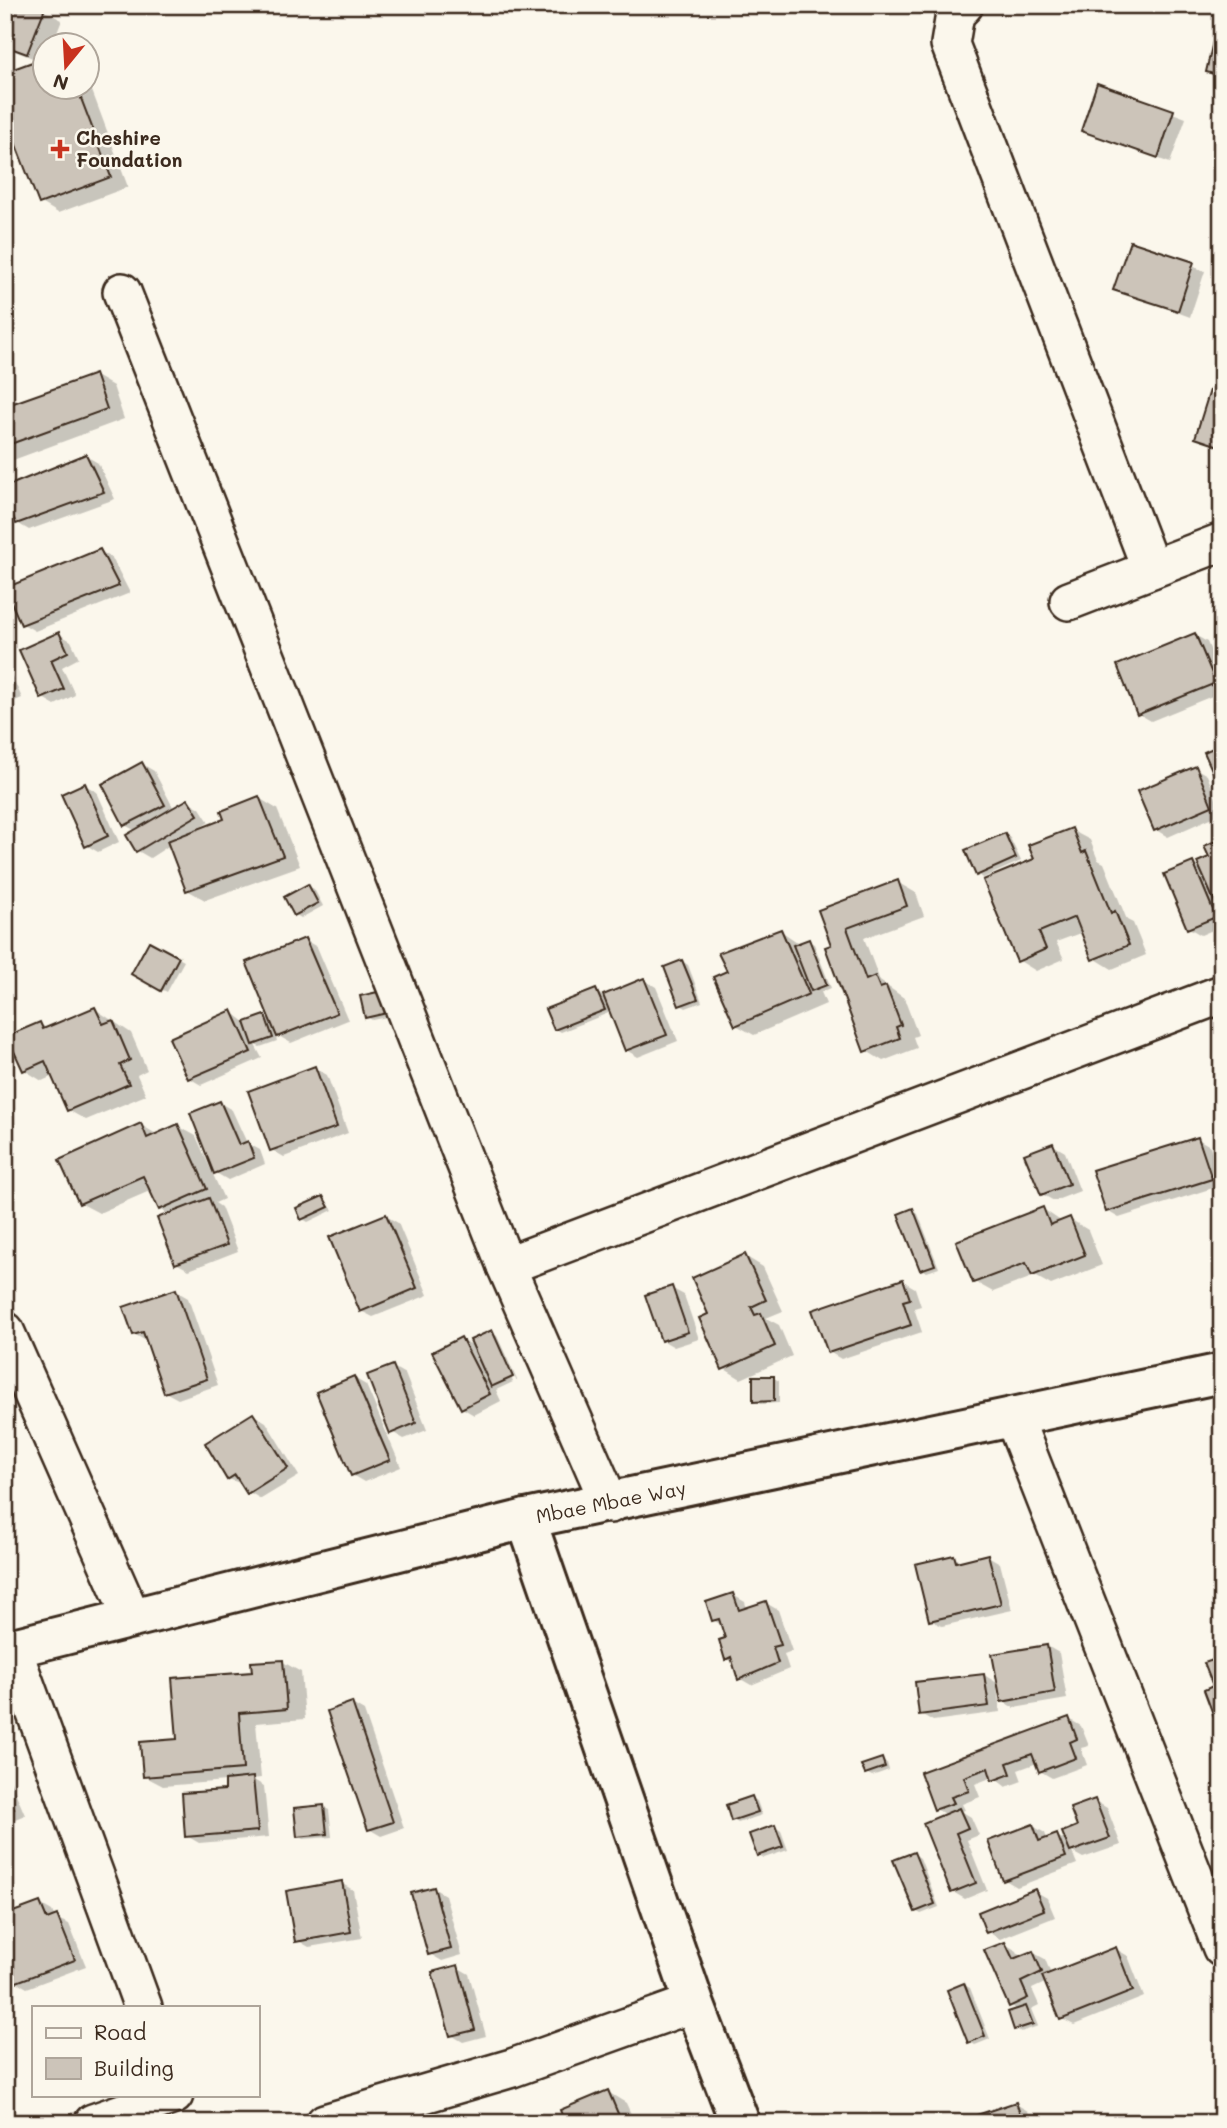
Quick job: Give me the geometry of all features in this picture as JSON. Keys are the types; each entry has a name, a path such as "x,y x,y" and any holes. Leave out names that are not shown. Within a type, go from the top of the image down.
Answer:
{"street":[{"path":"964,5 955,14 950,44 1151,569"},
{"path":"122,292 506,1266 610,1504"},
{"path":"1069,601 1222,542"},
{"path":"506,1266 1222,994"},
{"path":"5,1331 132,1618"},
{"name":"Mbae Mbae Way","path":"9,1649 526,1519 610,1504 1222,1373"},
{"path":"1013,1416 1222,1948"},
{"path":"526,1519 694,2003 740,2123"},
{"path":"9,1649 143,2006"},
{"path":"325,2123 512,2067 694,2003"},
{"path":"93,2123 171,2096"},
{"path":"174,2096 185,2123"}],"building":[{"path":"5,5 45,8 36,32 32,32 27,54 5,46"},
{"path":"1218,20 1222,21 1222,76 1206,72"},
{"path":"32,62 32,102 82,102 111,177 39,204 5,117 5,72"},
{"path":"1097,83 1174,110 1158,158 1081,131"},
{"path":"1130,241 1194,262 1178,311 1113,290"},
{"path":"95,374 107,409 5,446 5,406"},
{"path":"1210,390 1222,394 1222,447 1195,438"},
{"path":"86,454 104,492 16,524 5,498 5,487"},
{"path":"100,549 119,586 21,625 5,588"},
{"path":"59,632 68,652 51,660 64,689 41,699 19,650"},
{"path":"1195,633 1216,683 1137,715 1117,665"},
{"path":"5,678 11,691 5,694"},
{"path":"1222,744 1222,788 1220,788 1204,752"},
{"path":"142,762 165,805 124,826 102,784"},
{"path":"1196,766 1212,806 1154,831 1137,791"},
{"path":"85,783 108,836 85,847 61,794"},
{"path":"259,796 283,856 186,891 167,841 224,819 221,811"},
{"path":"188,799 198,815 136,852 126,835"},
{"path":"1072,828 1082,853 1086,851 1111,913 1115,911 1129,945 1092,960 1075,917 1039,932 1046,949 1017,962 983,880 1034,859 1028,845"},
{"path":"1005,833 1016,858 976,876 965,850"},
{"path":"1222,838 1222,919 1197,862 1209,857 1204,846"},
{"path":"1193,862 1216,917 1187,929 1164,874"},
{"path":"898,880 907,906 847,928 866,980 875,976 880,988 886,986 901,1025 896,1027 900,1038 864,1052 825,947 831,945 818,910"},
{"path":"308,884 318,903 294,916 284,897"},
{"path":"781,929 809,994 735,1026 713,977 727,971 718,953"},
{"path":"305,938 337,1013 277,1037 246,962"},
{"path":"809,939 827,985 811,991 793,945"},
{"path":"149,941 179,957 161,991 131,974"},
{"path":"682,960 698,999 679,1006 664,967"},
{"path":"644,978 667,1035 625,1051 603,995"},
{"path":"596,989 605,1010 554,1030 545,1009"},
{"path":"382,991 387,1013 365,1018 360,996"},
{"path":"95,1007 103,1024 113,1020 130,1060 120,1065 129,1084 67,1111 45,1061 23,1071 7,1036 40,1022 43,1029"},
{"path":"232,1010 251,1052 188,1079 169,1038"},
{"path":"265,1015 273,1038 253,1045 245,1022"},
{"path":"315,1066 337,1127 270,1151 248,1091"},
{"path":"220,1101 239,1145 248,1141 254,1158 214,1174 190,1113"},
{"path":"141,1123 147,1138 178,1124 207,1189 159,1210 143,1176 79,1204 59,1160"},
{"path":"1198,1137 1212,1179 1106,1212 1092,1170"},
{"path":"1053,1143 1069,1184 1041,1195 1024,1154"},
{"path":"323,1196 329,1207 301,1220 296,1208"},
{"path":"209,1198 227,1245 175,1264 157,1218"},
{"path":"1043,1207 1050,1225 1070,1217 1085,1255 1032,1276 1026,1263 973,1283 956,1241"},
{"path":"913,1208 935,1265 920,1270 898,1214"},
{"path":"386,1214 417,1288 360,1312 329,1237"},
{"path":"745,1254 766,1300 751,1307 755,1315 761,1313 775,1346 722,1370 699,1318 708,1314 692,1278"},
{"path":"903,1279 910,1299 903,1301 911,1325 828,1353 812,1310"},
{"path":"672,1286 688,1332 661,1341 645,1295"},
{"path":"176,1289 207,1379 164,1393 143,1332 133,1335 123,1307"},
{"path":"492,1330 513,1377 491,1387 470,1340"},
{"path":"461,1337 490,1394 461,1409 432,1352"},
{"path":"393,1365 416,1423 390,1434 367,1375"},
{"path":"354,1376 390,1460 351,1476 316,1392"},
{"path":"753,1376 774,1376 774,1401 753,1402"},
{"path":"253,1413 288,1468 247,1494 235,1475 227,1480 205,1443"},
{"path":"988,1554 1001,1604 929,1621 915,1564 954,1555 956,1562"},
{"path":"733,1593 739,1610 766,1601 781,1645 773,1647 778,1663 738,1680 731,1657 725,1660 719,1640 725,1638 719,1619 712,1621 706,1602"},
{"path":"1047,1645 1055,1692 1001,1702 992,1654"},
{"path":"1222,1657 1222,1738 1204,1690 1213,1686 1204,1663"},
{"path":"283,1660 287,1709 239,1713 243,1769 143,1777 140,1742 177,1739 172,1678 252,1672 251,1662"},
{"path":"984,1674 989,1706 919,1715 915,1682"},
{"path":"352,1702 393,1822 368,1830 327,1711"},
{"path":"1069,1717 1077,1739 1070,1742 1076,1758 1039,1772 1032,1754 1007,1763 1011,1774 992,1781 988,1768 964,1777 969,1791 951,1797 954,1803 934,1810 920,1772"},
{"path":"882,1758 885,1767 865,1774 861,1765"},
{"path":"253,1777 258,1831 185,1837 182,1793 225,1790 225,1780"},
{"path":"5,1787 14,1809 5,1812"},
{"path":"752,1796 758,1812 731,1821 726,1805"},
{"path":"1095,1799 1110,1838 1070,1852 1062,1832 1077,1826 1070,1808"},
{"path":"324,1805 327,1834 297,1837 294,1808"},
{"path":"959,1808 968,1828 956,1833 976,1883 951,1893 923,1823"},
{"path":"1033,1824 1039,1841 1057,1834 1066,1857 1003,1881 988,1841"},
{"path":"775,1825 783,1847 757,1856 749,1834"},
{"path":"914,1852 935,1904 915,1912 893,1860"},
{"path":"342,1881 351,1932 295,1942 286,1891"},
{"path":"434,1887 451,1949 428,1955 411,1893"},
{"path":"1035,1889 1044,1910 986,1933 978,1912"},
{"path":"40,1902 47,1919 57,1915 75,1960 14,1983 5,1960 5,1915"},
{"path":"1005,1942 1013,1959 1033,1951 1042,1972 1021,1982 1028,1998 1009,2007 984,1950"},
{"path":"1116,1947 1133,1991 1060,2020 1042,1976"},
{"path":"458,1965 475,2030 450,2036 432,1972"},
{"path":"964,1983 985,2036 968,2043 947,1990"},
{"path":"1026,2006 1033,2024 1014,2030 1008,2012"},
{"path":"608,2090 622,2123 565,2123 560,2110"},
{"path":"1016,2102 1023,2123 979,2123 977,2115"}],"place":[{"name":"Cheshire Foundation","path":"60,149"}]}
